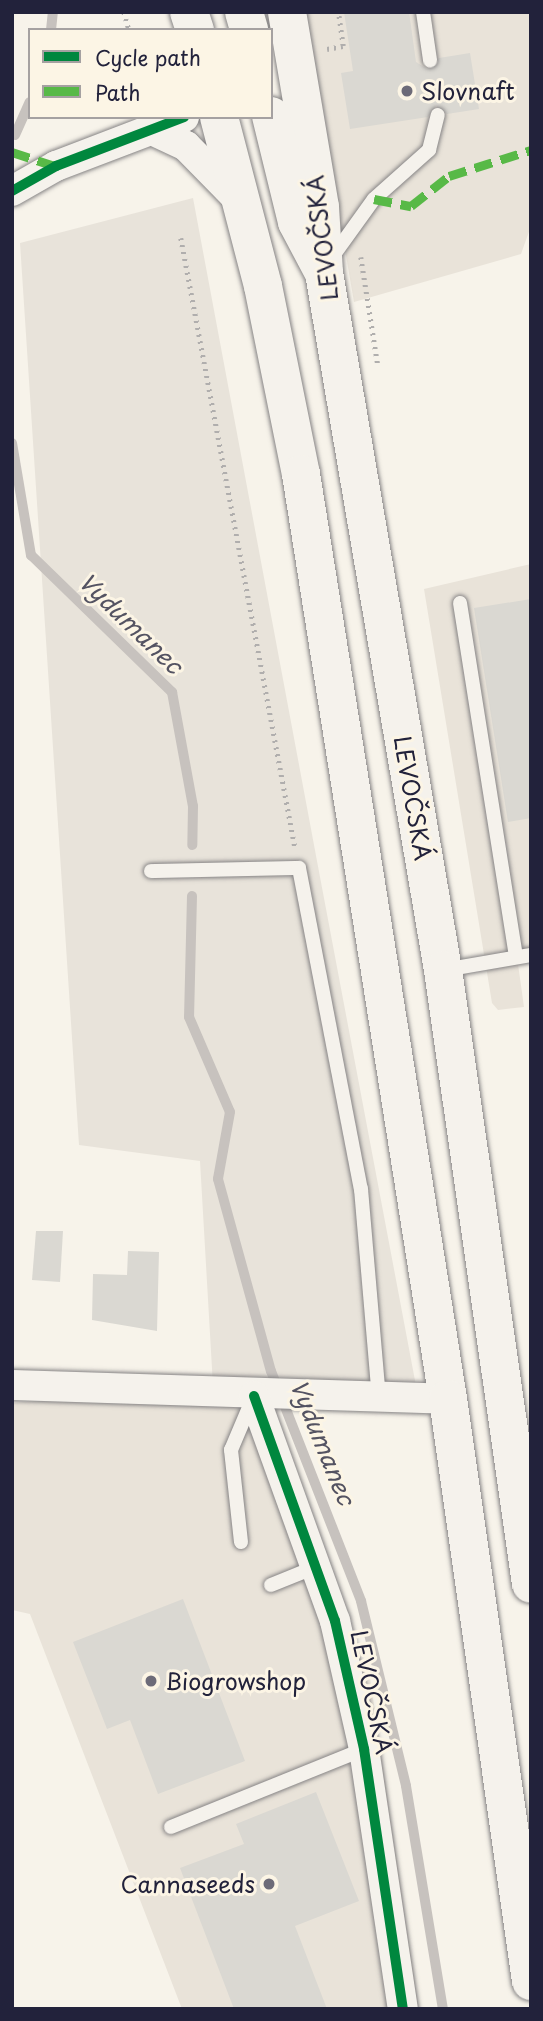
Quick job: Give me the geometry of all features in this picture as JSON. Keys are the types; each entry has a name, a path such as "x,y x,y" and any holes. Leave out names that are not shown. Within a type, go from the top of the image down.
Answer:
{"main road":[{"name":"LEVOČSKÁ","path":"287,12 320,207 324,273 443,970 531,1584"},
{"path":"220,119 241,202 301,474 448,1399 531,1981"},
{"path":"272,119 297,222 324,273"}],"street":[{"path":"14,191 56,166 156,132 180,119"},
{"path":"156,132 186,146 241,202"},
{"path":"12,1385 315,1396 380,1402 448,1399"},
{"name":"LEVOČSKÁ","path":"260,1395 319,1566 364,1749 404,2009"}],"lane":[{"path":"423,12 429,60"},
{"path":"324,273 350,225 429,150 438,115"},
{"path":"443,970 523,956 460,603"},
{"path":"151,872 299,868 361,1189 380,1402"},
{"path":"241,1542 231,1450 260,1395"},
{"path":"271,1585 319,1566"},
{"name":"LEVOČSKÁ","path":"171,1827 364,1749"}],"path":[{"path":"312,51 346,46 338,12"},
{"path":"181,238 299,868"}],"shaded area":[{"path":"304,12 531,12 531,226 521,254 354,302"},
{"path":"193,198 420,1407 213,1386 200,1161 79,1145 20,243"},
{"path":"531,564 531,961 518,964 524,1007 498,1010 492,1003 424,589"},
{"path":"239,1385 370,1678 419,2009 182,2009 30,1614 12,1610 12,1403"}],"building":[{"path":"344,12 409,12 416,62 427,69 439,58 470,53 479,109 447,114 436,106 428,117 350,129 341,73 353,71"},
{"path":"531,599 531,818 508,822 474,608"},
{"path":"36,1231 63,1231 60,1282 32,1280"},
{"path":"128,1251 159,1252 157,1331 92,1320 93,1274 127,1275"},
{"name":"Biogrowshop","path":"183,1599 245,1761 158,1794 130,1720 107,1729 73,1642"},
{"path":"316,1792 359,1901 295,1926 327,2009 234,2009 180,1868 244,1844 236,1824"}],"waterway":[{"name":"Vydumanec","path":"51,28 53,12"},
{"name":"Vydumanec","path":"15,135 28,106"},
{"name":"Vydumanec","path":"12,443 31,555 172,692 193,806 192,845"},
{"name":"Vydumanec","path":"192,896 189,1017 230,1112 218,1179 271,1371 361,1601 406,1786 443,2009"}],"marked path":[{"path":"374,199 411,206 449,176 531,150"},
{"path":"12,152 55,166"}],"cycle path":[{"path":"12,191 56,166 179,119"},
{"path":"254,1396 335,1621 364,1749 403,2009"}],"place":[{"name":"Slovnaft","path":"407,91"},
{"name":"Biogrowshop","path":"151,1681"},
{"name":"Cannaseeds","path":"269,1884"}]}
